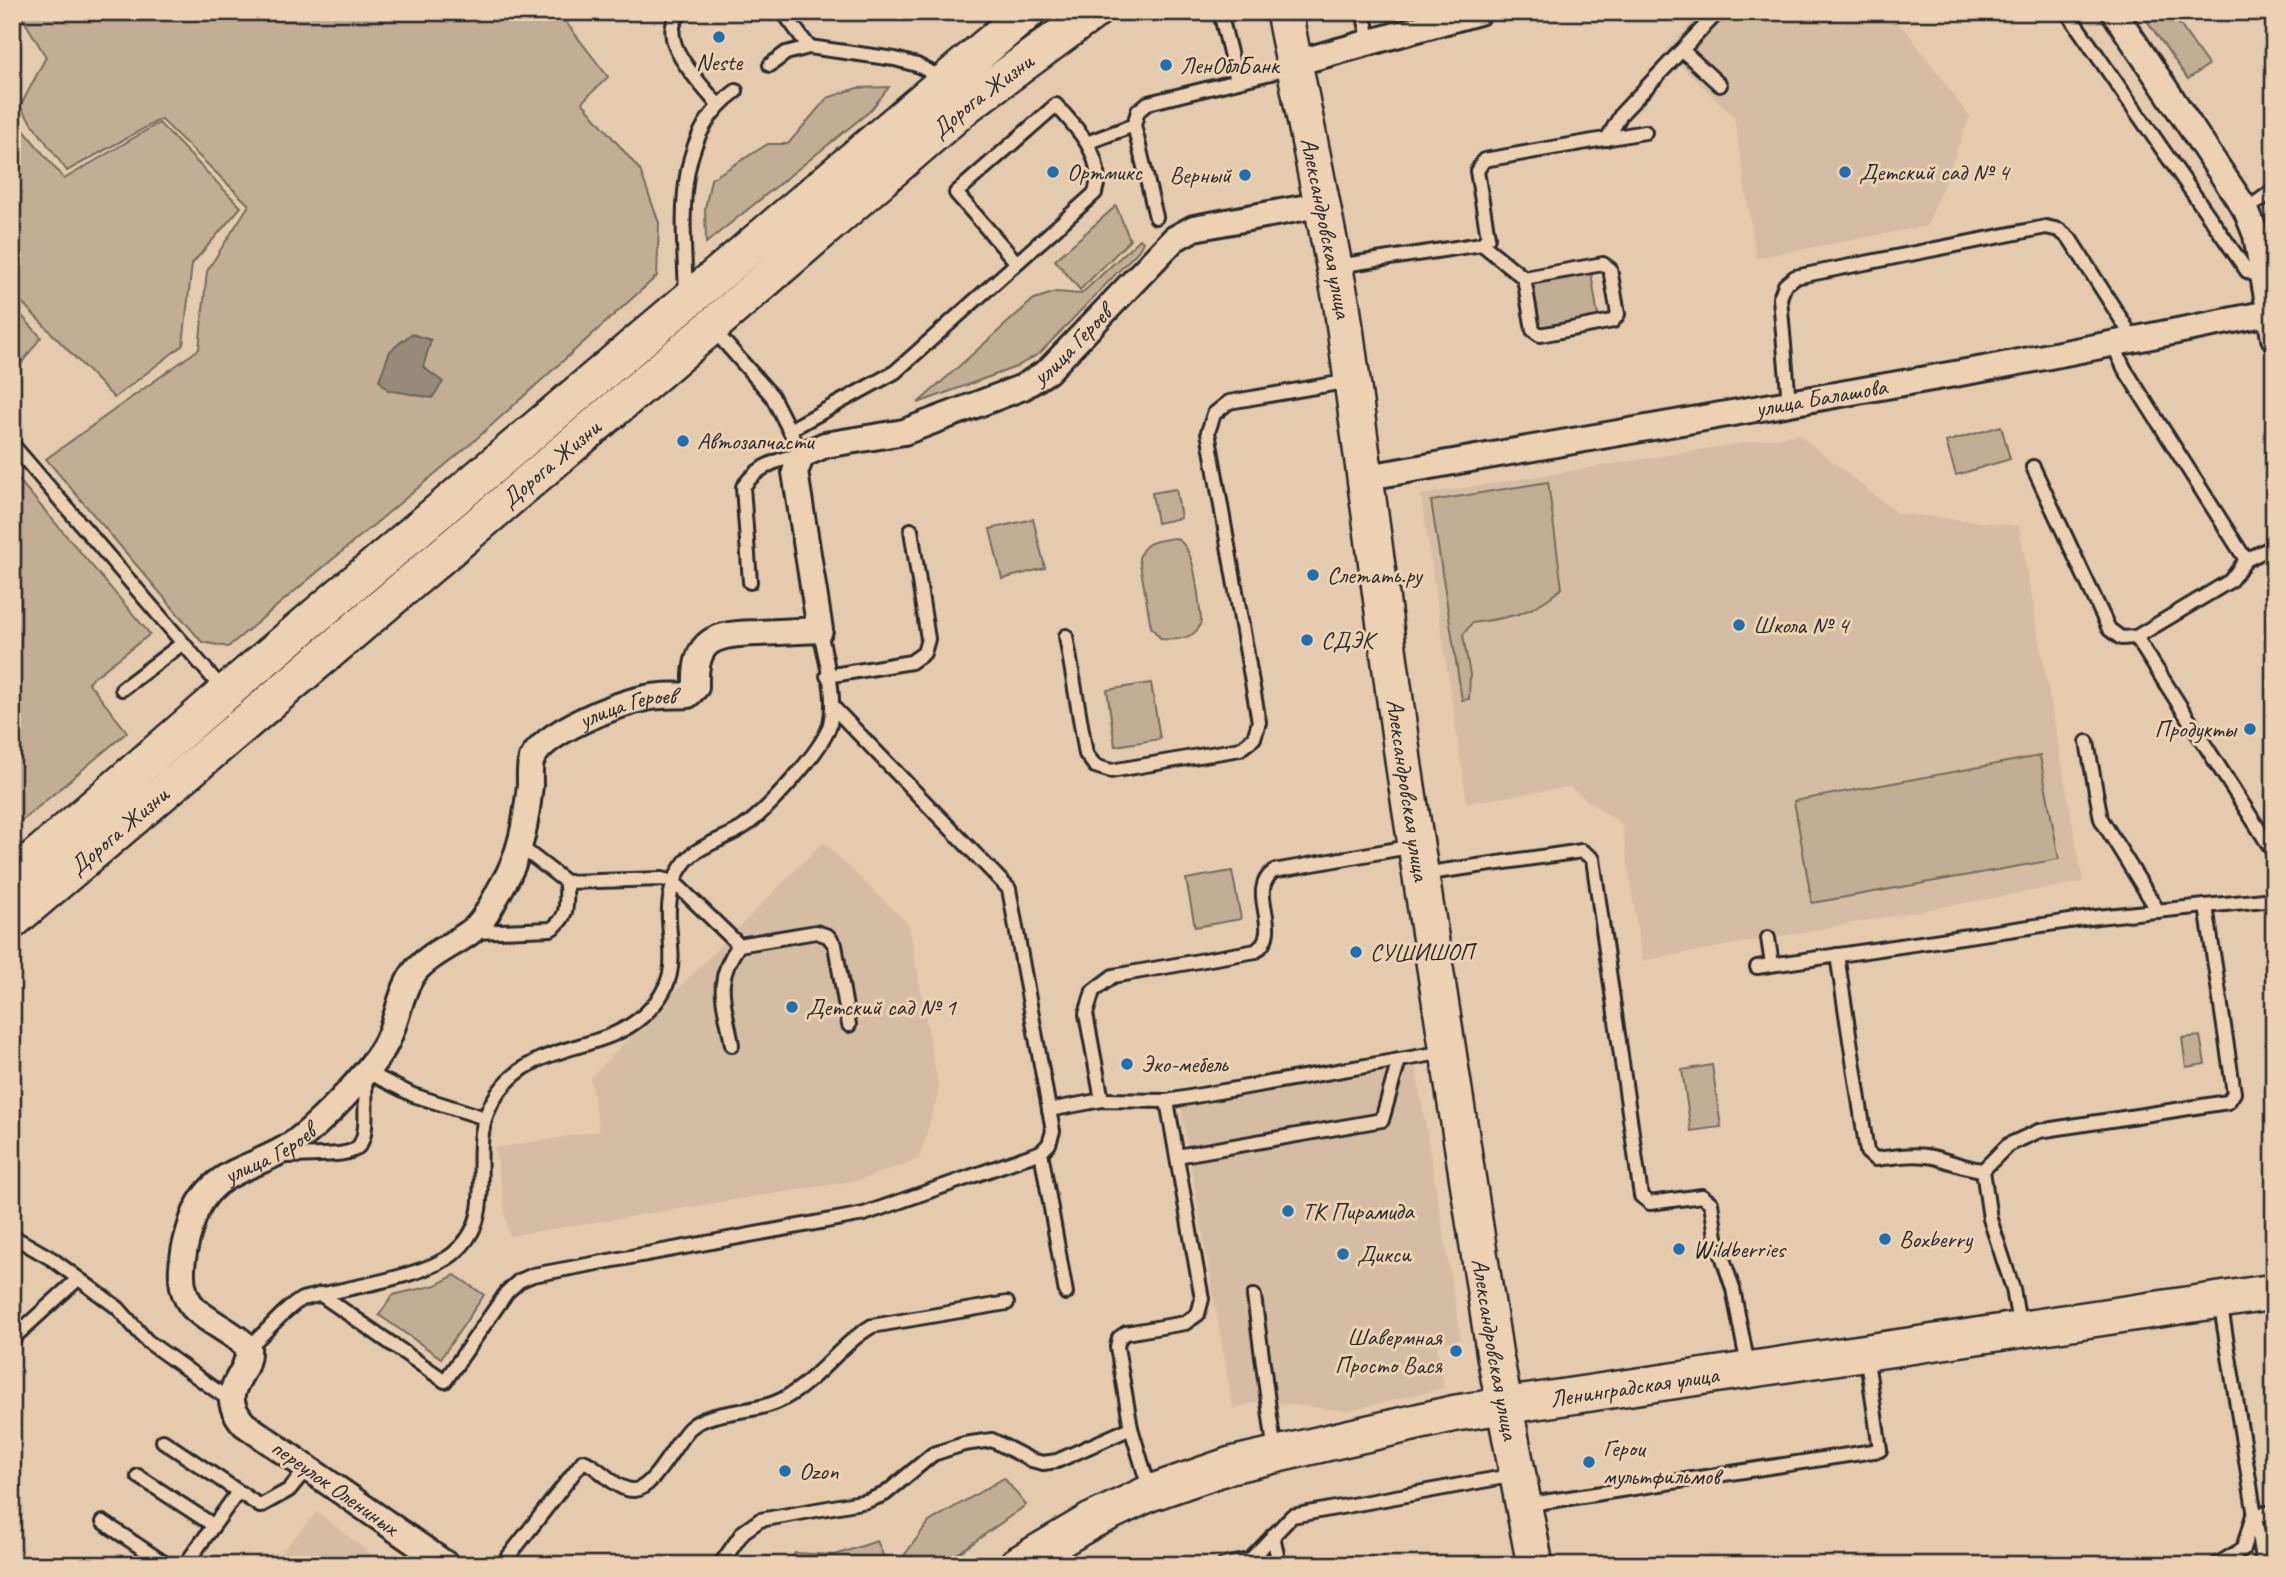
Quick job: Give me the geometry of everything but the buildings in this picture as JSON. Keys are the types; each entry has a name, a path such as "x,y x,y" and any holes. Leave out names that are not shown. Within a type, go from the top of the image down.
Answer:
{"street":[{"name":"Дорога Жизни","path":"12,878 225,693 1027,12"},
{"name":"Дорога Жизни","path":"12,921 711,327 967,105 1093,12"},
{"name":"Александровская улица","path":"1284,12 1336,266 1368,477 1419,860 1505,1406 1535,1565"},
{"path":"1295,63 1479,12"},
{"path":"2114,12 2246,209 2256,234 2272,312 2274,338"},
{"name":"улица Героев","path":"802,455 825,445 904,432 1023,387 1048,371 1174,239 1194,228 1324,204"},
{"name":"улица Балашова","path":"1368,477 1788,403 2272,312"},
{"path":"802,455 794,472 820,630"},
{"name":"улица Героев","path":"248,1347 196,1310 187,1299 183,1261 191,1222 202,1201 219,1181 240,1167 293,1143 312,1128 384,1047 415,971 432,955 471,932 505,881 521,847 531,760 543,746 611,707 649,697 688,695 696,687 695,667 700,653 711,640 726,634 820,630"},
{"name":"Ленинградская улица","path":"1017,1565 1091,1521 1150,1493 1231,1465 1456,1413 1749,1372 2274,1292"},
{"path":"231,1401 232,1389 248,1355 248,1347"},
{"name":"переулок Олениных","path":"231,1401 234,1413 244,1424 447,1565"}],"lane":[{"path":"682,12 670,27 671,43 717,104"},
{"path":"783,12 809,47"},
{"path":"1220,12 1237,81"},
{"path":"1363,12 1370,43"},
{"path":"1607,139 1622,113 1718,12"},
{"path":"2067,12 2247,271 2265,280"},
{"path":"770,65 786,53 809,47 895,59 917,65 945,79"},
{"path":"1682,50 1720,85"},
{"path":"1156,217 1134,125 1138,111 1148,103 1237,81 1295,63"},
{"path":"686,303 684,186 698,135 717,104 736,91"},
{"path":"791,429 895,372 1095,194 1099,183 1089,142 1056,105 957,193 1017,263"},
{"path":"1089,142 1134,125"},
{"path":"1336,266 1482,244 1488,237 1477,171 1484,160 1645,132"},
{"path":"2246,209 2274,190"},
{"path":"1788,403 1780,298 1785,285 1795,277 2046,227 2059,230 2070,239 2126,327 2121,342 2124,368 2246,560"},
{"path":"1482,244 1524,278 1533,330 1540,335 1613,321 1618,314 1610,269 1603,264 1524,278"},
{"path":"711,327 772,396 802,455 782,458 751,476 743,487 750,582"},
{"path":"1066,636 1086,754 1095,766 1111,771 1240,749 1254,738 1259,722 1208,432 1214,414 1229,402 1353,380"},
{"path":"12,444 225,693"},
{"path":"2033,467 2109,629 2121,638 2136,637 2230,580 2246,560 2274,546"},
{"path":"827,676 912,662 924,653 928,639 911,530"},
{"path":"248,1347 276,1323 286,1308 302,1298 430,1268 451,1256 467,1241 477,1226 481,1211 479,1146 485,1118 497,1094 515,1074 547,1054 619,1032 642,1017 658,1000 668,984 672,966 670,906 674,882 685,862 702,845 742,828 772,802 820,745 830,726 832,706 820,630"},
{"path":"2136,637 2274,853"},
{"path":"122,688 183,643"},
{"path":"320,1294 445,1381 507,1292 519,1281 533,1275 864,1214 1041,1152 1049,1144 1053,1131 1009,889 832,706"},
{"path":"2087,741 2101,819 2158,911"},
{"path":"521,847 566,882 662,878 674,882 739,946"},
{"path":"1102,1100 1087,1014 1093,991 1113,976 1256,951 1265,944 1269,932 1262,889 1265,878 1274,872 1419,860 1582,851 1592,859 1641,1196 1650,1203 1702,1196 1711,1203 1716,1237 1733,1289 1749,1372"},
{"path":"471,932 551,929 561,923 567,912 566,882"},
{"path":"1757,967 2158,911 2274,899"},
{"path":"1983,1170 2008,1145 2039,1130 2228,1102 2234,1093 2206,906"},
{"path":"732,1045 721,981 724,966 739,946 816,932 828,936 835,945 849,1025"},
{"path":"1769,939 1772,964"},
{"path":"1837,955 1867,1152 1875,1159 1905,1155 1932,1157 1957,1167 1983,1170"},
{"path":"1049,1110 1102,1100 1167,1101 1449,1051"},
{"path":"1177,1156 1382,1120 1399,1060"},
{"path":"268,1156 350,1154 360,1149 366,1137 365,1071 413,1095 485,1118"},
{"path":"1150,1493 1131,1428 1117,1347 1119,1338 1126,1333 1185,1323 1198,1314 1202,1299 1167,1101"},
{"path":"1041,1152 1066,1293"},
{"path":"1983,1170 1990,1219 2013,1289 2020,1329"},
{"path":"12,1236 118,1308 147,1341 231,1401"},
{"path":"12,1339 78,1279"},
{"path":"1254,1296 1275,1455"},
{"path":"2220,1300 2263,1565"},
{"path":"502,1565 583,1461 622,1488 636,1490 647,1485 690,1427 704,1419 764,1408 781,1401 803,1388 856,1335 872,1326 1007,1303"},
{"path":"1224,1565 1250,1560 1292,1516 1880,1450 1866,1353"},
{"path":"720,1565 743,1532 760,1520 867,1501 885,1494 933,1454 992,1440 1043,1463 1057,1461 1131,1428"},
{"path":"163,1441 260,1506 289,1490 307,1468"},
{"path":"138,1476 213,1525"},
{"path":"185,1565 238,1492"},
{"path":"2253,1516 2274,1512"},
{"path":"2216,1565 2243,1549 2253,1516"},
{"path":"103,1522 167,1565"},
{"path":"1273,1535 1279,1565"}],"shaded area":[{"path":"19,12 558,12 608,77 582,102 640,170 659,223 657,276 474,441 228,647 202,642 46,459 199,349 207,271 249,205 161,119 67,171 20,107 46,57"},
{"name":"Детский сад № 4","path":"1702,12 1887,12 1908,33 1970,117 1927,226 1756,258 1734,117 1666,50"},
{"path":"2160,12 2171,12 2208,65 2188,79 2147,21"},
{"path":"889,87 870,111 706,243 705,209 711,179 768,144 788,144 827,98 857,88"},
{"path":"12,116 64,179 159,123 241,207 192,264 183,345 114,398 12,292"},
{"path":"1116,206 1130,240 1080,290 1055,260"},
{"path":"1140,239 1143,242 1139,250 1040,353 1016,367 918,403 1034,299 1056,292 1081,294"},
{"path":"1591,272 1598,317 1539,327 1532,282"},
{"path":"12,305 41,337 12,376"},
{"path":"411,334 431,340 423,367 443,382 432,398 388,390 379,380 390,351"},
{"path":"2001,426 2010,459 1956,475 1946,442"},
{"name":"Школа № 4","path":"1798,434 1897,513 2019,526 2083,882 1642,961 1622,825 1569,787 1467,803 1421,495"},
{"path":"12,472 150,634 88,682 127,732 12,829"},
{"path":"1548,482 1562,588 1540,604 1520,613 1472,623 1463,635 1470,675 1469,699 1462,700 1431,501"},
{"path":"1176,489 1181,518 1157,523 1152,493"},
{"path":"1033,519 1045,568 1002,579 990,529"},
{"path":"1174,538 1181,542 1191,560 1201,619 1197,630 1187,637 1161,639 1151,627 1139,558 1148,545"},
{"path":"1151,683 1160,739 1115,746 1107,690"},
{"path":"2040,756 2059,859 1812,903 1794,801"},
{"name":"Детский сад № 1","path":"823,842 909,925 939,1091 919,1159 860,1180 509,1236 495,1148 599,1131 590,1078"},
{"path":"1232,871 1241,919 1195,927 1186,879"},
{"path":"2200,1036 2205,1064 2186,1067 2182,1038"},
{"path":"1712,1065 1721,1127 1691,1131 1682,1070"},
{"path":"1416,1067 1461,1339 1437,1345 1444,1388 1348,1411 1259,1401 1233,1409 1181,1108"},
{"path":"455,1275 484,1295 441,1358 379,1315 393,1295 436,1285"},
{"path":"1004,1478 1026,1505 942,1565 897,1565 929,1522"},
{"path":"317,1512 385,1565 270,1565"},
{"path":"877,1541 886,1562 884,1565 786,1565 795,1553 835,1555"}],"place":[{"name":"Neste","path":"719,37"},
{"name":"ЛенОблБанк","path":"1166,65"},
{"name":"Ортмикс","path":"1053,172"},
{"name":"Детский сад № 4","path":"1845,172"},
{"name":"Верный","path":"1245,175"},
{"name":"Автозапчасти","path":"683,441"},
{"name":"Слетать.ру","path":"1313,575"},
{"name":"Школа № 4","path":"1739,625"},
{"name":"СДЭК","path":"1307,640"},
{"name":"Продукты","path":"2250,729"},
{"name":"СУШИШОП","path":"1356,952"},
{"name":"Детский сад № 1","path":"792,1007"},
{"name":"Эко-мебель","path":"1127,1064"},
{"name":"ТК Пирамида","path":"1288,1211"},
{"name":"Boxberry","path":"1885,1239"},
{"name":"Wildberries","path":"1679,1249"},
{"name":"Дикси","path":"1343,1254"},
{"name":"Шавермная Просто Вася","path":"1456,1351"},
{"name":"Герои мультфильмов","path":"1589,1462"},
{"name":"Ozon","path":"785,1471"}]}
